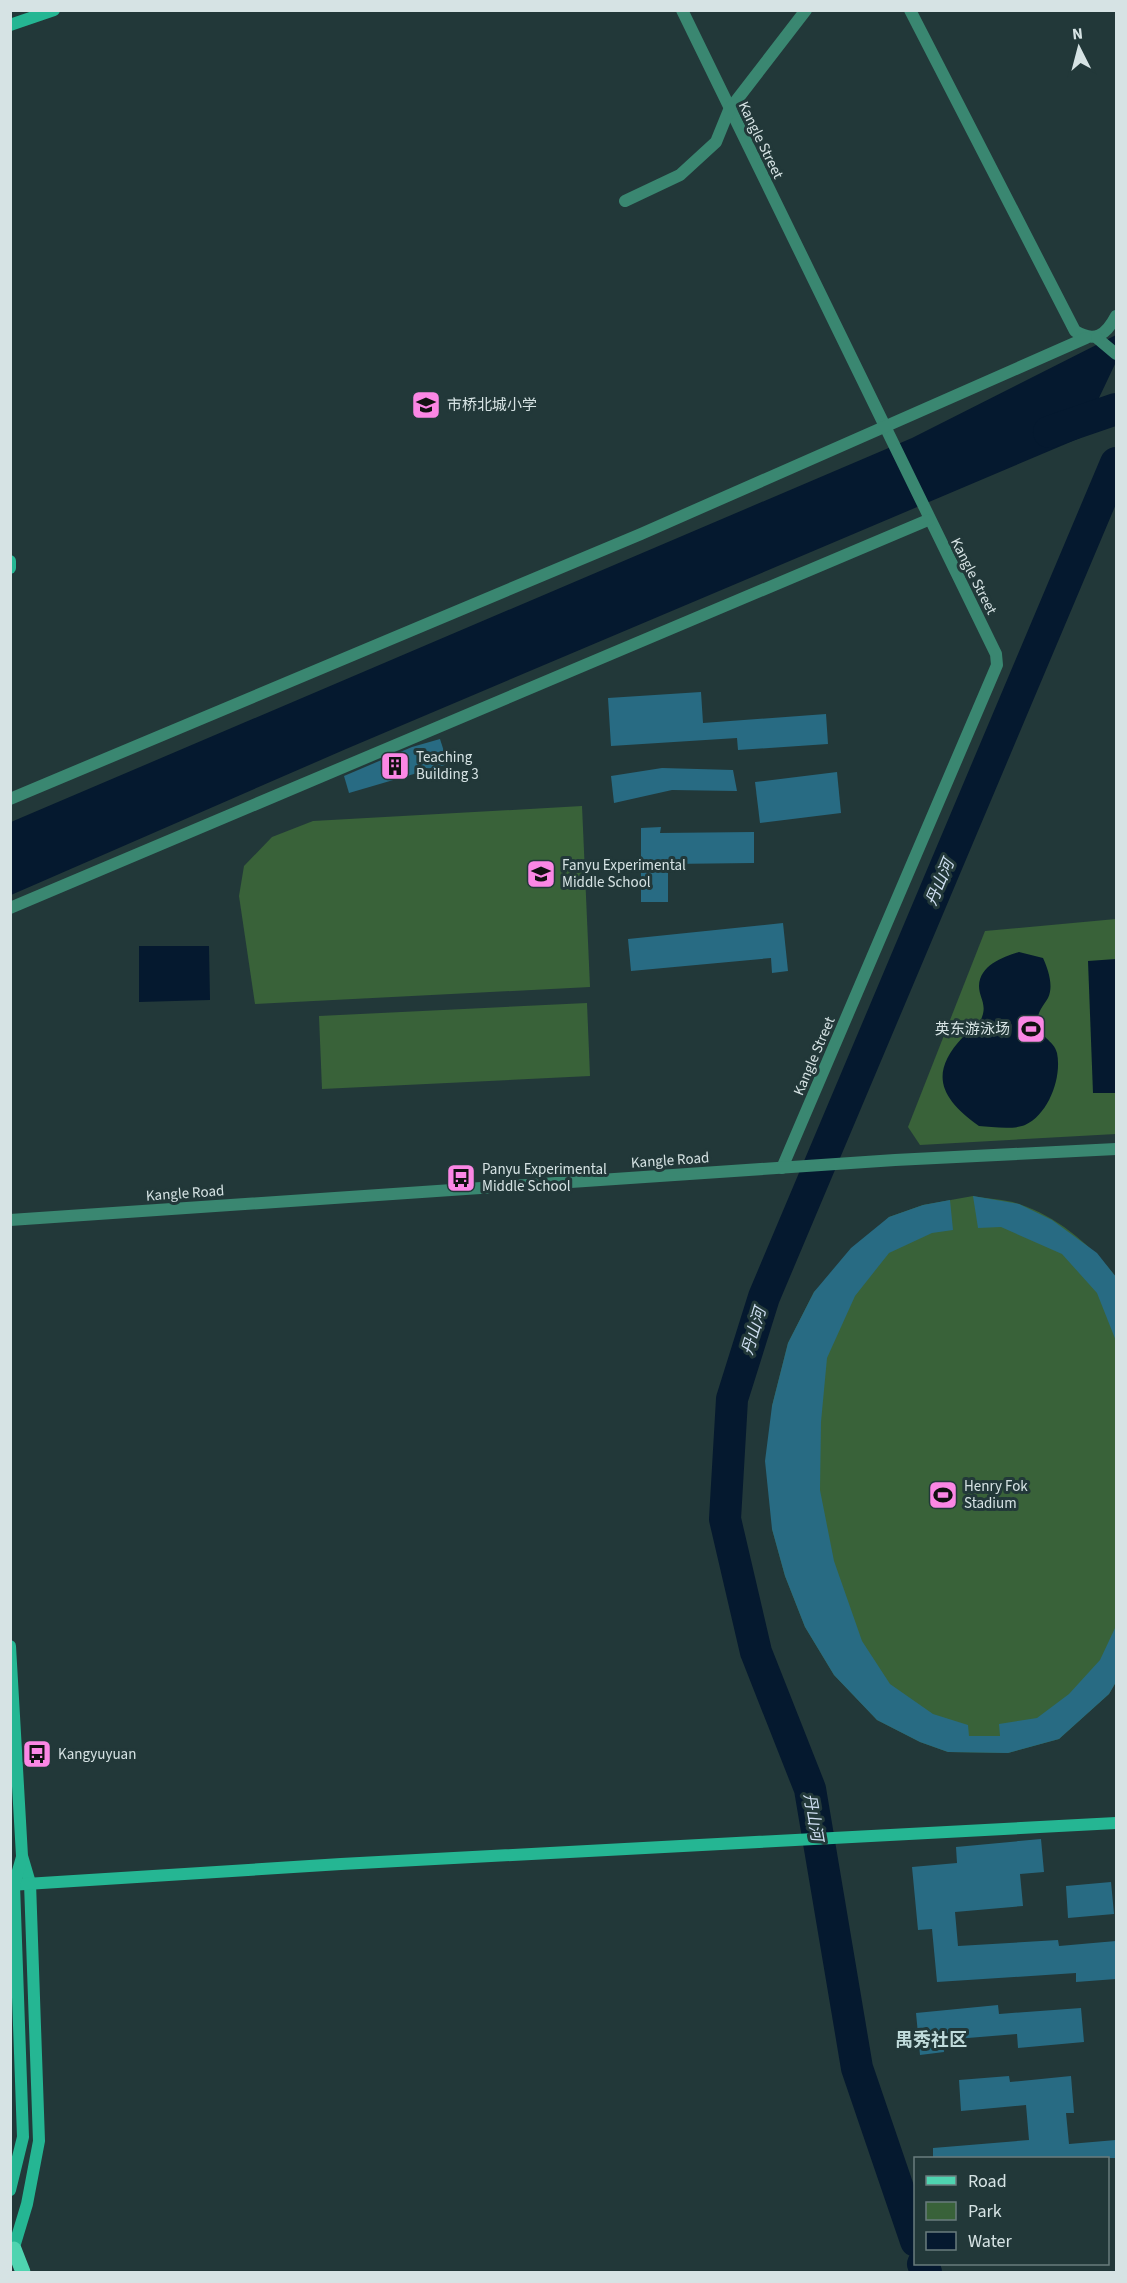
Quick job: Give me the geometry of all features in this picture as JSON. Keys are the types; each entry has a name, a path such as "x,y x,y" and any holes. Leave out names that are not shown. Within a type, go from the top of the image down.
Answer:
{"main road":[{"path":"12,2254 23,2272"}],"street":[{"path":"10,25 54,10"},
{"name":"Kangle Street","path":"682,10 928,520 994,646 997,665 782,1168"},
{"path":"625,201 680,175 716,142 729,110 806,10"},
{"path":"910,10 1075,332 1092,338 1116,354"},
{"path":"10,799 641,534 1092,338 1110,328 1116,316"},
{"path":"10,908 928,520"},
{"path":"10,561 10,568"},
{"name":"Kangle Road","path":"10,1220 895,1160 1116,1149"},
{"path":"10,1646 22,1856 30,1883 39,2141 27,2204 12,2254"},
{"path":"12,1885 1116,1823"},
{"path":"10,2190 23,2137 12,1885 22,1856"}],"green space":[{"path":"582,806 590,987 255,1004 239,896 244,866 272,837 313,821"},
{"name":"英东游泳场","path":"1116,919 1116,1134 920,1145 908,1127 985,931"},
{"path":"587,1003 590,1076 322,1089 319,1016"},
{"name":"Henry Fok Stadium","path":"973,1196 1014,1202 1047,1217 1085,1244 1116,1277 1116,1682 1109,1694 1059,1739 1008,1753 948,1752 920,1742 877,1720 834,1675 805,1627 785,1576 772,1529 772,1406 788,1343 814,1292 889,1217 923,1205"}],"water":[{"path":"1116,335 1116,362 1080,438 346,749 11,895 11,822 912,438"},
{"path":"139,946 209,946 210,1000 139,1002"},
{"path":"1019,952 1043,958 1048,972 1050,993 1039,1013 1038,1025 1057,1053 1055,1083 1047,1104 1033,1120 1025,1125 1009,1128 979,1126 966,1116 948,1096 943,1074 945,1063 952,1050 981,1020 984,1008 979,986 983,973 993,963"},
{"path":"1116,959 1116,1093 1093,1093 1088,961"}],"building":[{"path":"701,692 703,723 826,714 828,744 738,750 737,738 611,746 608,698"},
{"name":"Teaching Building 3","path":"440,739 448,764 349,793 344,776 412,747"},
{"path":"662,768 733,770 737,791 672,790 614,803 611,776"},
{"path":"837,772 841,813 760,823 755,782"},
{"path":"661,827 660,833 754,832 754,863 668,864 668,902 641,902 641,828"},
{"path":"783,923 788,971 772,973 771,958 631,971 628,939"},
{"path":"973,1196 1019,1204 1052,1220 1097,1253 1116,1277 1116,1341 1097,1293 1062,1254 1001,1227 978,1228"},
{"path":"950,1200 953,1230 932,1233 889,1253 855,1296 827,1358 821,1422 820,1490 834,1561 862,1641 890,1684 933,1714 968,1725 969,1736 1000,1736 999,1724 1037,1718 1069,1694 1100,1660 1116,1626 1116,1682 1109,1694 1059,1739 1008,1753 948,1752 920,1742 877,1720 834,1675 805,1627 785,1576 772,1529 765,1461 772,1406 788,1343 814,1292 851,1248 889,1217 923,1205"},
{"path":"1041,1839 1044,1872 1020,1874 1023,1906 955,1912 958,1946 1058,1940 1059,1946 1116,1941 1116,1979 1076,1982 1076,1973 937,1982 932,1929 918,1930 912,1867 957,1863 956,1847"},
{"path":"1111,1882 1114,1914 1068,1918 1066,1886"},
{"path":"998,2005 999,2014 1081,2008 1084,2042 1018,2048 1017,2034 943,2040 944,2052 920,2055 916,2013"},
{"path":"1009,2076 1010,2082 1071,2076 1074,2113 1066,2113 1069,2144 1116,2140 1116,2158 933,2157 933,2148 1029,2140 1026,2105 961,2111 959,2080"}],"waterway":[{"path":"1049,432 1116,409"},
{"name":"丹山河","path":"914,2235 857,2068 810,1789 756,1652 725,1519 732,1399 764,1297 1116,463"},
{"name":"丹山河","path":"923,2265 926,2272"}],"place":[{"name":"市桥北城小学","path":"426,405"},
{"name":"Teaching Building 3","path":"395,766"},
{"name":"Fanyu Experimental Middle School","path":"541,874"},
{"name":"英东游泳场","path":"1031,1029"},
{"name":"Panyu Experimental Middle School","path":"461,1178"},
{"name":"Henry Fok Stadium","path":"943,1495"},
{"name":"Kangyuyuan","path":"37,1754"}],"district":[{"name":"禺秀社区","path":"931,2040"}]}
